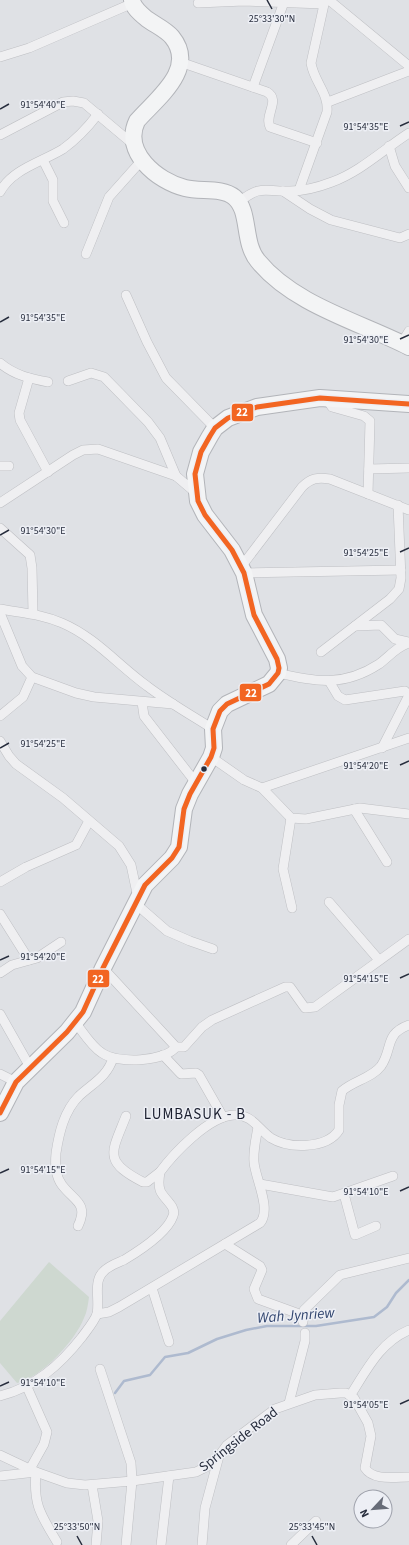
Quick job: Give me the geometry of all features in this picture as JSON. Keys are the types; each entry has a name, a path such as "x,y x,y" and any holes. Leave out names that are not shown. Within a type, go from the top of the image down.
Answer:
{"highway":[{"path":"132,2 139,13 171,37 178,47 180,62 175,78 137,121 134,129 134,144 142,160 153,171 175,185 198,191 222,192 229,194 239,202 243,210 248,244 251,253 272,275 312,303 406,341"},
{"path":"0,1113 16,1082 75,1022 91,996 103,968 145,885 172,858 179,847 184,809 196,783 211,757 214,748 213,728 216,718 227,704 261,689 274,679 278,673 279,668 277,659 254,615 243,570 232,550 205,515 196,493 195,482 197,464 203,448 215,428 228,418 247,410 326,398 390,404 409,404"}],"street":[{"path":"299,190 325,121 328,102 315,78 311,62 326,1"},
{"path":"198,3 326,1 409,66"},
{"path":"0,57 29,48 132,2"},
{"path":"253,87 284,2"},
{"path":"180,62 267,92 273,97 268,119 270,127 317,143"},
{"path":"328,102 409,72"},
{"path":"0,135 63,102 73,101 84,103 134,144"},
{"path":"0,192 11,176 64,148 82,134 98,114"},
{"path":"239,202 254,191 261,189 281,191 299,190 332,182 344,176 409,132"},
{"path":"390,146 394,166 409,188"},
{"path":"43,160 53,180 53,201 64,223"},
{"path":"86,254 109,197 142,160"},
{"path":"281,191 310,210 331,220 400,238 409,234"},
{"path":"126,295 147,342 166,378 215,428"},
{"path":"0,363 5,368 29,378 48,382"},
{"path":"68,381 91,373 104,377 148,422 160,438 176,476"},
{"path":"29,378 19,413 20,420 48,472"},
{"path":"326,398 332,407 364,416 370,420 370,469 368,494"},
{"path":"0,503 73,455 91,448 98,449 176,476 196,493"},
{"path":"370,469 409,468"},
{"path":"243,570 308,481 318,477 330,479 409,510"},
{"path":"321,652 395,594 399,589 401,570 398,505"},
{"path":"0,528 30,555 32,568 33,613"},
{"path":"243,570 401,570"},
{"path":"0,609 33,613 61,622 74,629 106,652 147,686 213,728"},
{"path":"0,613 22,666 32,677 76,693 142,702 174,704"},
{"path":"354,626 380,626 395,639 409,642"},
{"path":"278,673 312,681 346,679 368,670 380,663 396,648 409,642"},
{"path":"0,716 23,697 32,677"},
{"path":"329,681 338,696 345,700 408,692"},
{"path":"382,748 408,692"},
{"path":"142,702 144,716 196,783"},
{"path":"262,788 409,738"},
{"path":"0,741 8,756 16,764 63,798 119,846 126,856 134,874 137,902 167,931 213,949"},
{"path":"211,757 244,780 262,788 291,818 306,819 354,809 374,809 409,814"},
{"path":"354,809 388,862"},
{"path":"291,818 283,869 292,908"},
{"path":"0,882 26,867 76,845 89,821"},
{"path":"329,902 379,960"},
{"path":"0,914 30,960"},
{"path":"103,968 176,1047 184,1047 212,1020 285,987 290,987 305,1008 310,1009 409,940"},
{"path":"0,973 12,965 44,954 61,942"},
{"path":"0,1014 30,1067"},
{"path":"75,1022 96,1049 113,1058 132,1060 163,1055 172,1052 176,1047"},
{"path":"126,1116 113,1150 114,1160 118,1165 143,1182 147,1182 160,1172 196,1135 223,1117 233,1115 250,1118 258,1127 272,1138 291,1145 318,1144 334,1136 339,1130 339,1105 342,1091 354,1082 377,1070 382,1065 391,1037 403,1026 409,1024"},
{"path":"163,1055 181,1074 196,1073 199,1076 223,1117"},
{"path":"78,1226 82,1217 81,1206 61,1185 57,1177 56,1154 59,1139 64,1119 73,1103 104,1076 113,1058"},
{"path":"0,1074 16,1082"},
{"path":"97,1314 114,1310 256,1226 264,1219 260,1184 254,1164 258,1127"},
{"path":"0,1396 27,1387 57,1365 87,1329 97,1314 99,1281 102,1273 145,1246 161,1233 174,1214 172,1207 160,1191 158,1180 160,1172"},
{"path":"260,1184 333,1197 393,1176"},
{"path":"344,1194 355,1235 376,1226"},
{"path":"225,1244 260,1266 262,1270 254,1290 258,1299 303,1319 304,1310 340,1275 409,1258"},
{"path":"152,1288 169,1342"},
{"path":"409,1330 395,1337 384,1347 350,1396 354,1398 368,1423 371,1436 365,1468 368,1474 375,1476 409,1477"},
{"path":"289,1403 305,1342 305,1333"},
{"path":"100,1369 128,1448 131,1463 132,1481 126,1545"},
{"path":"27,1387 47,1432 44,1444 33,1471 37,1504 57,1542"},
{"name":"Springside Road","path":"0,1476 33,1471 67,1483 92,1485 169,1476 203,1469 219,1456 227,1446 264,1417 289,1403 326,1393 340,1392 350,1396"},
{"path":"0,1455 33,1471"},
{"path":"202,1545 206,1502 219,1456"},
{"path":"161,1545 169,1476"},
{"path":"92,1485 98,1521 96,1545"},
{"path":"291,1545 316,1521"}],"shaded area":[{"path":"49,1262 89,1297 87,1311 80,1327 56,1357 36,1374 17,1383 0,1363 0,1321"}],"waterway":[{"name":"Wah Jynriew","path":"115,1393 124,1381 150,1375 165,1357 188,1353 217,1339 246,1330 267,1326 316,1326 374,1317 387,1307 396,1293 409,1280"}],"transit line":[{"name":"22","path":"0,1113 16,1082 67,1032 83,1012 103,968 145,885 172,858 179,847 184,809 190,794 211,757 214,748 213,729 220,711 227,704 269,684 278,673 279,668 277,659 254,615 244,573 232,550 205,515 198,501 195,474 201,452 210,436 215,428 228,418 257,407 320,398 409,404"}],"district":[{"name":"LUMBASUK - B","path":"195,1114"}]}
